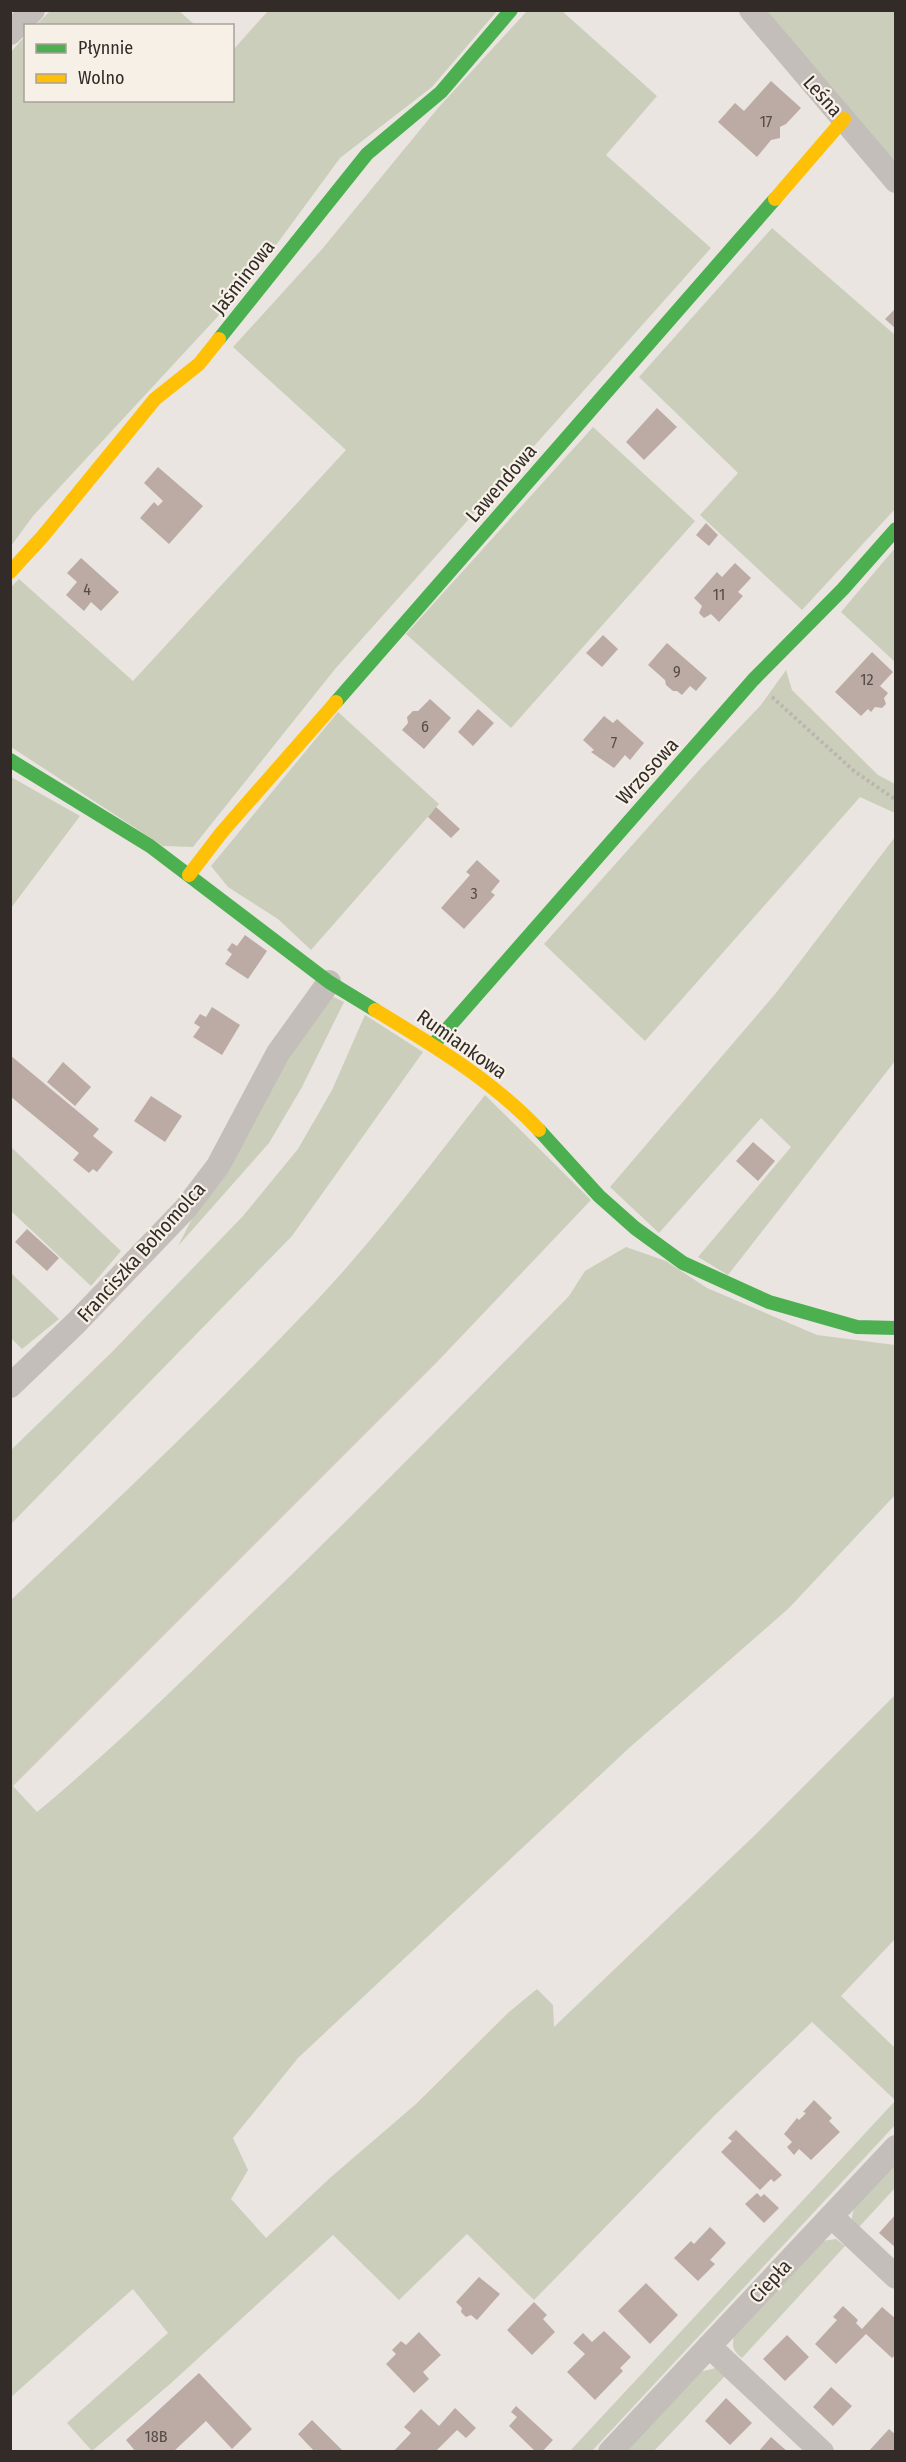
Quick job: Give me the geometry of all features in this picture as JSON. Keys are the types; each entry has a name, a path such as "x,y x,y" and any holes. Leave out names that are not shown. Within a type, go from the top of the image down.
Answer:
{"street":[{"path":"10,33 33,10"},
{"name":"Jaśminowa","path":"10,572 43,536 155,399 199,364 367,154 441,92 511,10"},
{"name":"Leśna","path":"751,10 896,181"},
{"name":"Lawendowa","path":"189,875 222,832 714,270 844,118"},
{"name":"Wrzosowa","path":"433,1045 753,680 843,589 896,529"},
{"name":"Rumiankowa","path":"10,760 150,846 329,982 433,1045 518,1108 599,1196 635,1228 683,1263 769,1302 857,1327 896,1328"},
{"name":"Franciszka Bohomolca","path":"10,1386 76,1323 186,1208 218,1166 278,1053 329,982"},
{"name":"Ciepła","path":"610,2451 896,2147"},
{"path":"831,2216 896,2277"},
{"path":"709,2346 822,2451"}],"path":[{"path":"753,680 854,771 896,800"}],"green space":[{"path":"50,11 179,11 194,24 37,24"},
{"path":"268,11 497,11 432,87 340,158 246,286 33,516 11,546 11,52 24,37 24,102 234,102 234,49"},
{"path":"527,11 562,11 657,96 606,155 711,248 335,669 193,847 163,846 11,747 10,588 19,579 133,681 346,450 233,347 323,248 438,108"},
{"path":"768,11 895,11 895,175 806,66"},
{"path":"772,228 895,335 895,509 802,610 700,515 738,473 639,377"},
{"path":"593,427 695,521 511,728 406,634"},
{"path":"895,548 895,662 841,612"},
{"path":"786,670 792,690 878,775 895,784 895,813 860,797 645,1041 544,944 701,768 761,705"},
{"path":"338,712 439,804 311,950 278,919 228,887 211,866"},
{"path":"11,777 80,816 11,908"},
{"path":"895,837 895,1061 728,1275 698,1257 791,1147 761,1118 659,1233 610,1187 776,993"},
{"path":"330,995 344,1002 302,1087 269,1143 178,1246 297,1039"},
{"path":"365,1015 423,1052 292,1236 11,1524 11,1450 112,1352 243,1216 298,1149 332,1090"},
{"path":"485,1095 591,1200 438,1361 13,1786 37,1812 93,1764 201,1663 413,1455 569,1296 585,1271 626,1247 666,1261 707,1288 817,1335 895,1345 895,1495 789,1608 629,1748 298,2058 233,2138 248,2170 231,2199 266,2238 331,2177 416,2104 509,2012 537,1989 553,2005 554,2027 756,1834 895,1695 895,1939 841,1996 895,2048 895,2100 812,2022 715,2115 534,2300 467,2234 399,2300 333,2235 170,2384 92,2451 67,2423 168,2333 133,2289 11,2397 11,1600 205,1414 318,1299 383,1225"},
{"path":"11,1147 121,1251 91,1286 11,1211"},
{"path":"11,1273 59,1319 22,1349 11,1338"},
{"path":"895,2101 895,2125 592,2451 570,2451"},
{"path":"895,2162 895,2188 859,2227 852,2221 856,2204"},
{"path":"836,2239 845,2246 742,2358 733,2346 735,2332 822,2241"},
{"path":"716,2368 725,2376 654,2451 624,2452 699,2372"}],"building":[{"path":"771,81 801,108 786,124 780,127 780,138 771,140 757,157 718,122 735,103 744,111"},
{"path":"896,308 896,329 885,319"},
{"path":"657,408 677,427 644,460 626,442"},
{"path":"158,467 203,506 169,544 140,518 154,502 158,506 163,501 144,483"},
{"path":"706,523 718,535 709,546 696,535"},
{"path":"81,558 119,592 101,611 91,602 84,611 66,595 77,582 67,573"},
{"path":"735,563 751,578 738,592 743,596 719,622 711,614 704,618 699,613 702,606 694,598 717,572 722,577"},
{"path":"603,635 618,649 602,667 586,653"},
{"path":"667,643 707,678 696,691 690,686 682,695 673,691 666,685 665,680 648,665"},
{"path":"872,652 893,672 880,686 888,693 884,698 886,704 882,708 875,707 871,712 868,709 861,716 835,692"},
{"path":"430,699 451,718 424,749 402,730 408,723 407,717 413,711 418,711"},
{"path":"478,709 494,723 473,746 458,732"},
{"path":"604,716 613,723 617,719 644,743 630,760 625,755 614,768 591,752 594,750 583,740"},
{"path":"436,807 460,829 451,838 428,817"},
{"path":"477,860 500,881 491,892 495,895 464,929 441,908 470,875 466,872"},
{"path":"245,935 267,951 248,979 225,964 232,954 227,950 232,943 237,946"},
{"path":"212,1007 240,1025 222,1055 193,1037 200,1027 194,1023 200,1014 206,1017"},
{"path":"10,1055 99,1129 93,1136 113,1152 97,1172 93,1169 89,1173 73,1160 79,1153 10,1096"},
{"path":"63,1062 91,1087 75,1106 47,1082"},
{"path":"151,1096 182,1116 165,1142 134,1121"},
{"path":"753,1142 775,1161 758,1181 736,1161"},
{"path":"27,1229 59,1258 47,1271 15,1242"},
{"path":"814,2100 832,2118 829,2121 840,2132 811,2160 799,2149 794,2155 787,2147 792,2142 784,2134 797,2118 799,2120 806,2113 803,2112"},
{"path":"736,2130 782,2175 774,2182 771,2179 760,2190 721,2152 732,2141 728,2138"},
{"path":"757,2193 761,2197 764,2194 779,2208 764,2223 745,2204"},
{"path":"896,2214 896,2248 879,2233"},
{"path":"710,2227 726,2243 710,2260 715,2264 698,2281 674,2258 691,2241 694,2244"},
{"path":"479,2277 500,2294 477,2320 471,2315 466,2317 456,2302"},
{"path":"646,2283 678,2315 650,2344 618,2311"},
{"path":"534,2302 547,2315 543,2319 555,2332 532,2355 507,2330"},
{"path":"843,2306 858,2320 856,2323 862,2329 882,2307 896,2319 896,2354 892,2358 866,2334 836,2364 815,2344 837,2320 833,2317"},
{"path":"604,2331 631,2357 620,2368 623,2371 595,2400 567,2372 585,2354 573,2343 583,2333 592,2342"},
{"path":"419,2332 441,2355 423,2372 429,2379 414,2393 386,2364 396,2354 392,2350 401,2341 406,2345"},
{"path":"787,2335 809,2357 785,2381 763,2359"},
{"path":"199,2373 252,2429 232,2449 206,2421 173,2452 136,2452 126,2440"},
{"path":"831,2387 852,2406 833,2426 813,2407"},
{"path":"726,2398 752,2423 730,2445 705,2421"},
{"path":"516,2406 553,2440 542,2452 536,2452 509,2426 517,2417 511,2412"},
{"path":"455,2408 476,2428 466,2438 457,2430 435,2452 393,2452 411,2433 404,2427 421,2409 439,2426"},
{"path":"312,2420 344,2452 315,2452 298,2434"},
{"path":"889,2429 896,2435 896,2452 868,2452"},
{"path":"771,2437 788,2452 758,2452"}],"traffic: fast":[{"path":"219,339 367,154 441,92 511,10"},
{"path":"336,702 775,199"},
{"path":"433,1045 753,680 843,589 896,529"},
{"path":"10,760 150,846 329,982 375,1010"},
{"path":"539,1130 599,1196 635,1228 683,1263 769,1302 857,1327 896,1328"}],"traffic: slow":[{"path":"775,199 844,119"},
{"path":"10,572 43,536 155,399 199,364 219,339"},
{"path":"189,875 222,832 336,702"},
{"path":"375,1010 440,1050 482,1080 539,1130"}]}
